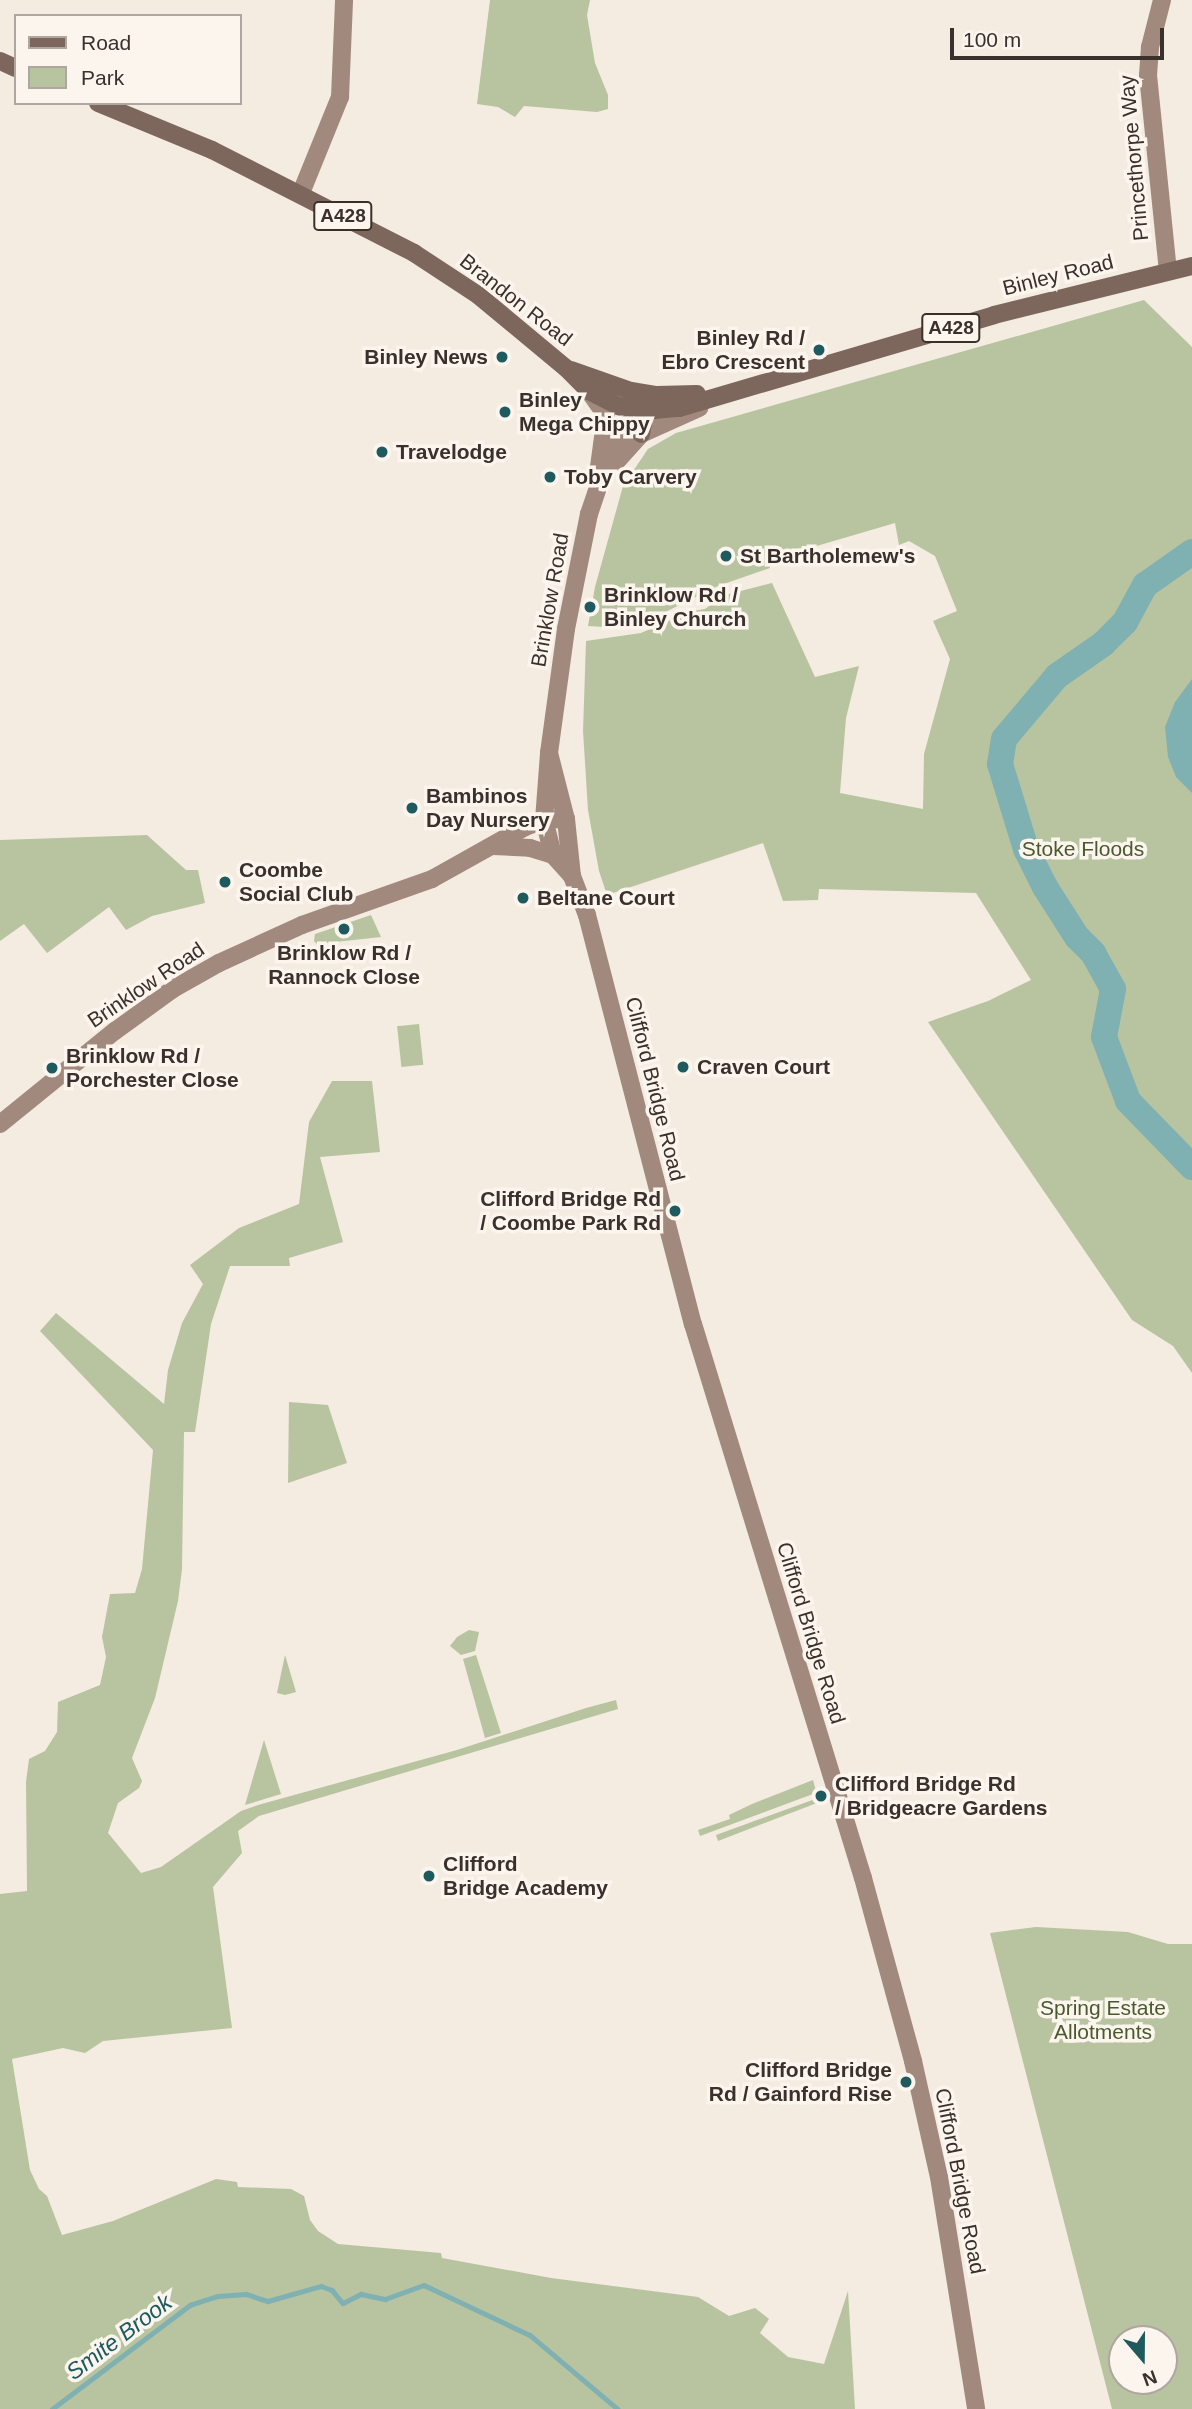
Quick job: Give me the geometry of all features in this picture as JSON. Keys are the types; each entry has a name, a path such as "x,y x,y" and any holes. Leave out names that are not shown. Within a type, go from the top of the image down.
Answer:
{"main road":[{"path":"301,193 340,97 344,0"},
{"name":"Princethorpe Way","path":"1162,0 1150,47 1148,75 1168,271"},
{"name":"Brandon Road","path":"103,105 212,150 301,193 414,253 467,288 566,368 589,391 619,406 640,408"},
{"name":"Binley Road","path":"640,408 679,408 994,315 1192,266"},
{"name":"Brandon Road","path":"566,368 631,391"},
{"path":"589,391 606,415 595,498"},
{"path":"631,391 640,408 643,423 641,434"},
{"name":"Binley Road","path":"631,391 657,395 735,391"},
{"path":"641,434 735,391"},
{"name":"Brinklow Road","path":"549,752 566,629 595,498 622,432 640,408 657,395"},
{"name":"Brinklow Road","path":"595,498 619,456 641,434"},
{"name":"Clifford Bridge Road","path":"549,752 566,819 572,876 587,915 693,1324 891,1977 939,2177 976,2409"},
{"name":"Clifford Bridge Road","path":"549,752 544,820 553,855 572,876"},
{"name":"Brinklow Road","path":"0,1124 115,1031 173,989 219,962 302,925 432,879 525,827 544,820 566,819"},
{"path":"494,846 530,848 553,855"}],"green space":[{"path":"490,0 590,0 587,15 595,63 608,95 608,109 597,112 524,106 515,117 498,107 477,104"},
{"name":"Stoke Floods","path":"1144,300 1192,347 1192,1373 1173,1346 1132,1320 928,1022 988,1001 1031,980 976,893 819,889 818,900 783,901 763,843 607,895 599,871 588,810 583,731 586,641 641,633 692,611 705,609 725,595 772,583 815,677 859,666 846,718 840,793 923,809 924,754 950,659 933,621 957,611 935,556 909,541 899,545 895,523 769,560 770,568 718,586 643,623 620,628 588,626 595,587 623,486 648,449 676,433"},
{"path":"147,835 186,870 198,870 205,903 152,916 126,930 109,907 47,953 24,924 0,941 0,840"},
{"path":"371,915 381,937 317,944 314,941 315,934"},
{"path":"419,1024 423,1065 401,1067 397,1026"},
{"path":"332,1081 372,1081 380,1152 320,1157 343,1242 289,1258 290,1266 230,1266 211,1324 195,1432 184,1432 182,1569 178,1601 155,1698 132,1758 142,1781 139,1788 118,1803 108,1833 141,1873 161,1867 241,1811 258,1805 457,1750 616,1700 618,1709 259,1816 238,1831 242,1853 213,1887 232,2028 103,2041 85,2053 63,2048 12,2059 30,2170 39,2189 47,2196 62,2235 113,2221 216,2179 237,2182 238,2187 291,2189 304,2196 310,2220 318,2231 338,2244 441,2253 442,2258 551,2278 698,2297 729,2316 755,2308 769,2319 760,2333 788,2357 824,2364 848,2291 855,2409 0,2409 0,1894 27,1891 26,1782 29,1759 45,1751 57,1732 58,1702 100,1685 106,1657 102,1637 110,1594 135,1593 142,1569 153,1450 40,1331 56,1313 164,1404 168,1370 182,1323 203,1284 190,1265 239,1228 299,1204 309,1122"},
{"path":"289,1402 328,1405 347,1463 288,1483"},
{"path":"469,1630 479,1632 475,1651 461,1655 450,1646 457,1637"},
{"path":"285,1655 296,1692 285,1695 277,1693"},
{"path":"476,1655 501,1733 485,1738 463,1659"},
{"path":"264,1740 281,1794 245,1805"},
{"path":"813,1780 816,1791 813,1794 700,1836 698,1830 730,1819 729,1815 752,1804"},
{"path":"818,1798 817,1803 718,1841 716,1835"},
{"name":"Spring Estate Allotments","path":"1036,1927 1128,1932 1168,1944 1192,1944 1192,2409 1112,2409 1108,2395 1178,2395 1178,2325 1108,2325 1108,2393 990,1933"}],"water":[{"path":"1192,679 1192,793 1176,777 1168,757 1165,727 1175,702"}],"waterway":[{"path":"1192,552 1145,585 1125,622 1103,644 1057,676 1004,739 1000,764 1026,849 1045,887 1077,937 1093,953 1113,989 1104,1037 1128,1101 1192,1167"},
{"name":"Smite Brook","path":"52,2409 190,2305 218,2296 246,2294 268,2301 321,2286 332,2290 343,2303 361,2294 385,2299 424,2285 530,2335 618,2409"}],"place":[{"name":"Binley Rd / Ebro Crescent","path":"819,350"},
{"name":"Binley News","path":"502,357"},
{"name":"Binley Mega Chippy","path":"505,412"},
{"name":"Travelodge","path":"382,452"},
{"name":"Toby Carvery","path":"550,477"},
{"name":"St Bartholemew's","path":"726,556"},
{"name":"Brinklow Rd / Binley Church","path":"590,607"},
{"name":"Bambinos Day Nursery","path":"412,808"},
{"name":"Coombe Social Club","path":"225,882"},
{"name":"Beltane Court","path":"523,898"},
{"name":"Brinklow Rd / Rannock Close","path":"344,929"},
{"name":"Craven Court","path":"683,1067"},
{"name":"Brinklow Rd / Porchester Close","path":"52,1068"},
{"name":"Clifford Bridge Rd / Coombe Park Rd","path":"675,1211"},
{"name":"Clifford Bridge Rd / Bridgeacre Gardens","path":"821,1796"},
{"name":"Clifford Bridge Academy","path":"429,1876"},
{"name":"Clifford Bridge Rd / Gainford Rise","path":"906,2082"}]}
